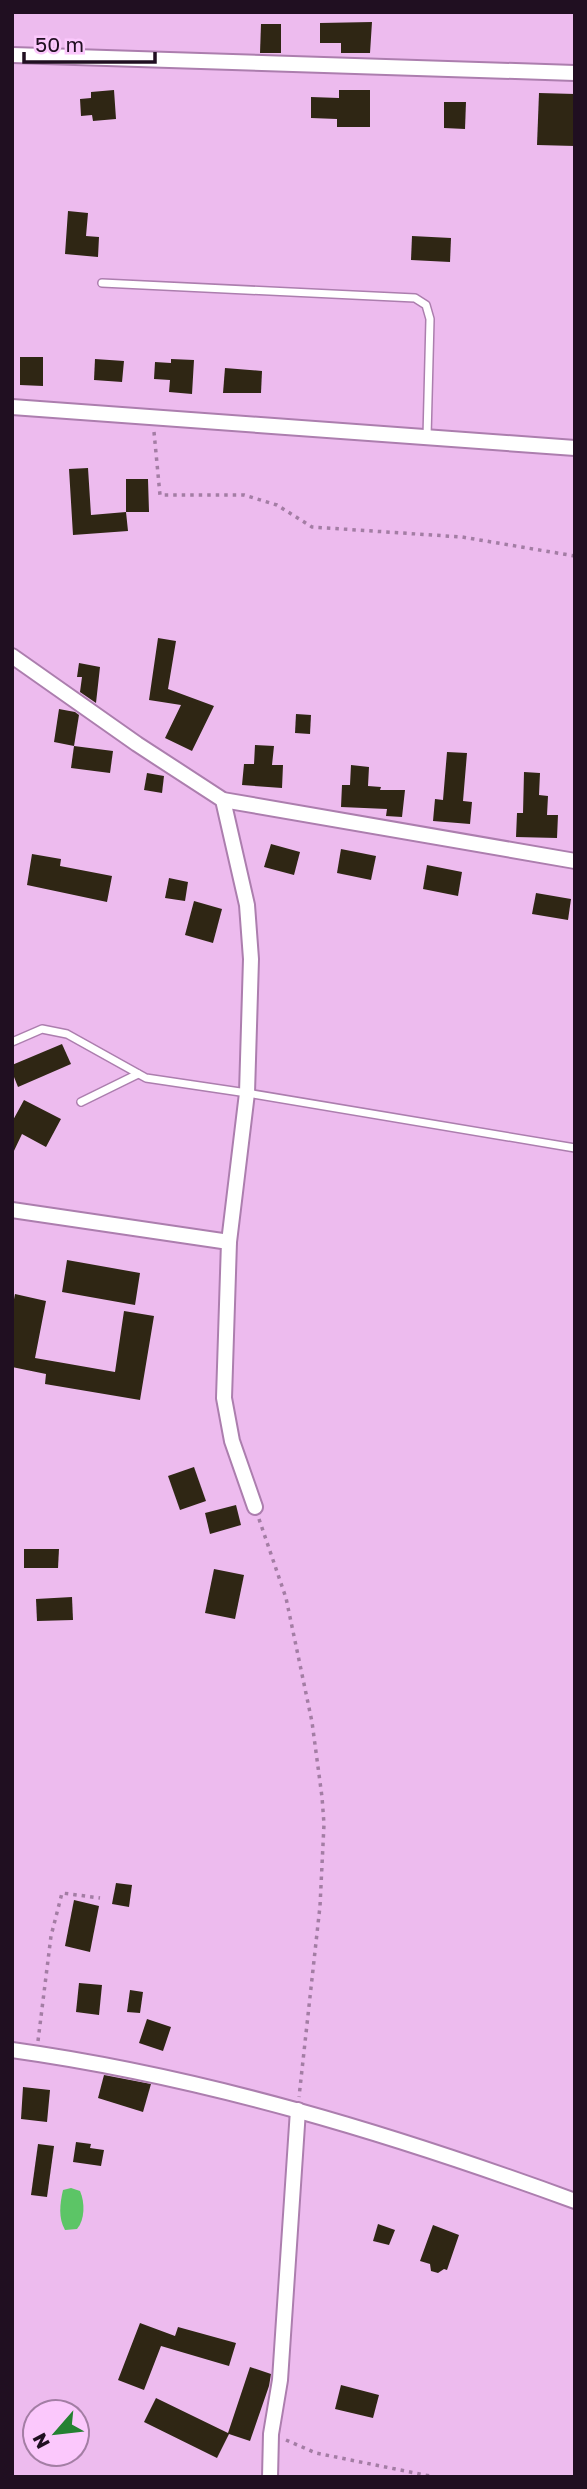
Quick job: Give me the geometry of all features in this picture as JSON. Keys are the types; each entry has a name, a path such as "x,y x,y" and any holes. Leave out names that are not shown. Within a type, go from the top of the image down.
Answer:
{"street":[{"path":"12,55 575,73"},
{"path":"12,407 575,448"},
{"path":"12,656 137,744 223,800 575,861"},
{"path":"223,800 247,905 250,931 247,1093 229,1242 224,1398 232,1441 255,1507"},
{"path":"12,1210 229,1242"},
{"path":"12,2050 79,2059 298,2110 394,2138 575,2201"},
{"path":"270,2477 271,2434 280,2380 298,2110"}],"lane":[{"path":"102,283 415,298 426,305 430,319 426,437"},
{"path":"12,1042 42,1029 67,1034 146,1078 575,1148"},
{"path":"81,1102 138,1074"}],"path":[{"path":"152,416 160,495 244,495 277,505 312,527 462,537 575,556"},
{"path":"255,1507 286,1598 312,1722 322,1797 324,1837 320,1906 298,2110"},
{"path":"36,2053 51,1936 62,1893 100,1898"},
{"path":"271,2434 316,2453 435,2477"}],"shaded area":[{"path":"71,2188 80,2191 82,2195 83,2216 77,2229 65,2230 60,2215 61,2200 63,2190"}],"building":[{"path":"372,22 370,53 341,53 341,43 320,43 320,23"},
{"path":"261,24 281,24 281,53 260,53"},
{"path":"114,90 116,119 93,121 92,115 81,116 80,99 91,98 91,92"},
{"path":"339,90 370,90 370,127 337,127 337,119 311,118 311,97 339,98"},
{"path":"539,93 575,94 575,146 537,145"},
{"path":"444,102 466,102 465,129 444,128"},
{"path":"68,211 88,213 86,236 99,237 98,257 65,254"},
{"path":"412,236 451,238 450,262 411,260"},
{"path":"20,357 43,357 43,386 20,385"},
{"path":"95,359 124,361 122,382 94,380"},
{"path":"171,359 194,360 192,394 169,392 170,380 154,379 155,362 171,363"},
{"path":"225,368 262,371 261,393 223,393"},
{"path":"88,468 91,515 126,512 128,531 73,535 69,469"},
{"path":"126,479 148,479 149,512 126,512"},
{"path":"158,638 176,641 168,689 214,706 192,751 165,738 181,705 149,700"},
{"path":"79,663 100,667 96,703 80,692 82,677 77,677"},
{"path":"59,709 79,715 74,746 54,742"},
{"path":"296,714 311,715 310,734 295,733"},
{"path":"255,745 274,746 272,765 283,765 282,788 242,785 244,764 254,764"},
{"path":"74,746 113,751 110,773 71,768"},
{"path":"447,752 467,753 463,801 472,802 470,824 433,821 435,799 443,800"},
{"path":"351,765 369,767 368,786 381,787 380,790 405,790 402,817 386,816 387,809 341,807 342,785 350,785"},
{"path":"524,772 540,773 539,795 548,796 547,815 558,815 557,838 516,837 517,813 523,813"},
{"path":"147,773 164,776 162,793 144,790"},
{"path":"271,844 300,852 294,875 264,867"},
{"path":"341,849 376,856 371,880 337,873"},
{"path":"32,854 61,859 60,866 112,876 107,902 27,885"},
{"path":"427,865 462,872 458,896 423,889"},
{"path":"169,878 188,882 185,901 165,898"},
{"path":"536,893 571,899 568,920 532,914"},
{"path":"194,901 222,909 213,943 185,935"},
{"path":"62,1044 71,1064 18,1087 12,1065"},
{"path":"24,1100 61,1119 46,1147 22,1134 12,1155 12,1122"},
{"path":"67,1260 140,1273 135,1305 62,1292"},
{"path":"15,1294 46,1301 35,1358 115,1372 124,1311 154,1316 140,1400 45,1384 46,1374 12,1367 12,1310"},
{"path":"194,1467 206,1501 180,1510 168,1476"},
{"path":"236,1505 241,1525 210,1534 205,1513"},
{"path":"24,1549 59,1549 58,1568 24,1568"},
{"path":"214,1569 244,1575 235,1619 205,1613"},
{"path":"72,1597 73,1620 37,1621 36,1599"},
{"path":"116,1883 132,1885 129,1907 112,1904"},
{"path":"74,1900 99,1906 90,1952 65,1946"},
{"path":"79,1983 102,1985 99,2015 76,2012"},
{"path":"130,1990 143,1992 140,2013 127,2012"},
{"path":"147,2019 171,2027 163,2051 139,2043"},
{"path":"104,2075 151,2084 143,2112 98,2098"},
{"path":"23,2087 50,2090 47,2122 21,2119"},
{"path":"76,2142 91,2144 90,2148 104,2150 101,2166 73,2162"},
{"path":"38,2144 54,2146 47,2197 31,2195"},
{"path":"378,2224 395,2230 389,2245 373,2241"},
{"path":"433,2225 459,2235 447,2270 438,2273 431,2271 430,2264 420,2261"},
{"path":"140,2323 175,2336 178,2327 236,2343 229,2366 161,2346 144,2390 118,2380"},
{"path":"250,2367 271,2374 250,2441 229,2434 217,2458 144,2422 156,2398 228,2433"},
{"path":"341,2385 379,2395 373,2418 335,2409"}]}
